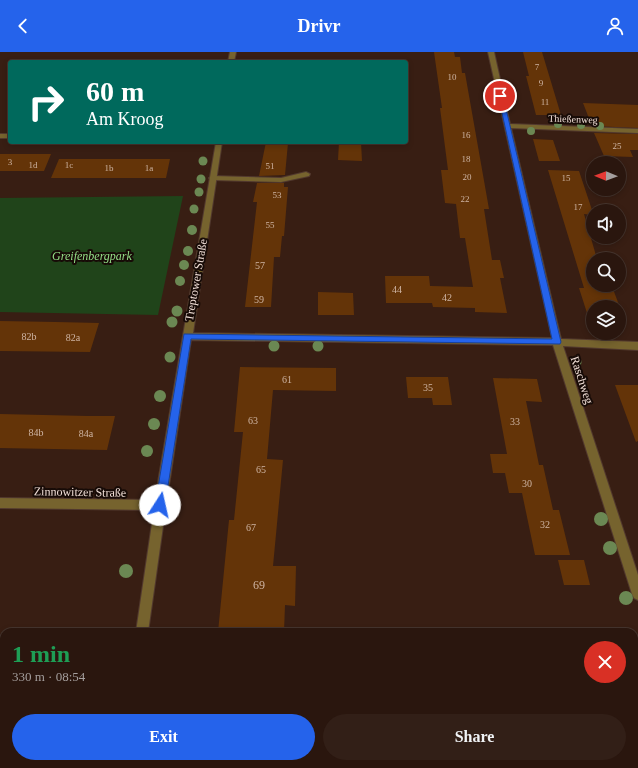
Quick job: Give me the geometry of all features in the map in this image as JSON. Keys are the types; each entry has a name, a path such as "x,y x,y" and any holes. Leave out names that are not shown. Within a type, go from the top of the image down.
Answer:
{"street":[{"name":"Raschweg","path":"491,52 557,342 638,594"},
{"name":"Thießenweg","path":"507,126 638,131"},
{"name":"Treptower Straße","path":"143,628 160,505 219,144"},
{"path":"213,178 281,180 306,174"},
{"path":"187,336 557,342 638,346"},
{"name":"Zinnowitzer Straße","path":"0,503 160,505"}],"green space":[{"name":"Greifenbergpark","path":"183,196 158,315 0,312 0,198"}],"building":[{"path":"434,52 454,52 455,57 460,57 462,73 465,73 489,209 484,209 492,260 500,260 504,278 500,278 507,313 475,312 475,308 433,307 432,303 386,303 385,276 429,276 430,286 473,287 465,238 460,238 456,204 445,203 441,170 448,170 440,108 442,108"},
{"path":"523,52 542,52 561,115 536,115 526,76 529,76"},
{"path":"583,103 638,105 638,128 592,126"},
{"path":"594,133 638,134 638,150 630,150 633,157 604,156"},
{"path":"533,139 553,140 560,161 539,161"},
{"path":"266,144 288,144 285,175 259,176"},
{"path":"339,144 361,144 362,161 338,160"},
{"path":"0,154 51,154 44,171 0,171"},
{"path":"59,159 170,159 166,178 51,178"},
{"path":"548,170 579,171 586,196 590,204 586,204 586,214 584,214 586,221 586,244 593,244 595,252 586,252 586,292 614,292 617,300 586,300 586,310 579,288 584,288"},
{"path":"257,183 284,183 284,187 288,187 284,236 282,236 280,257 274,257 271,307 245,307 257,202 253,202"},
{"path":"318,292 353,293 354,315 318,315"},
{"path":"0,321 99,323 90,352 0,351"},
{"path":"240,367 336,368 336,391 273,390 267,459 283,460 273,566 296,566 295,606 285,605 284,628 218,628 229,520 234,520 243,432 234,432"},
{"path":"406,377 448,377 452,405 433,405 432,398 408,398"},
{"path":"493,378 537,379 542,402 526,401 539,465 543,465 553,510 559,510 570,555 535,555 522,493 509,493 505,473 493,473 490,454 507,454"},
{"path":"615,385 638,385 638,441 636,442"},
{"path":"0,414 115,416 107,450 0,448"},
{"path":"558,560 584,560 590,585 564,585"}],"route":[{"path":"160,505 187,336 557,342 500,96"}]}
